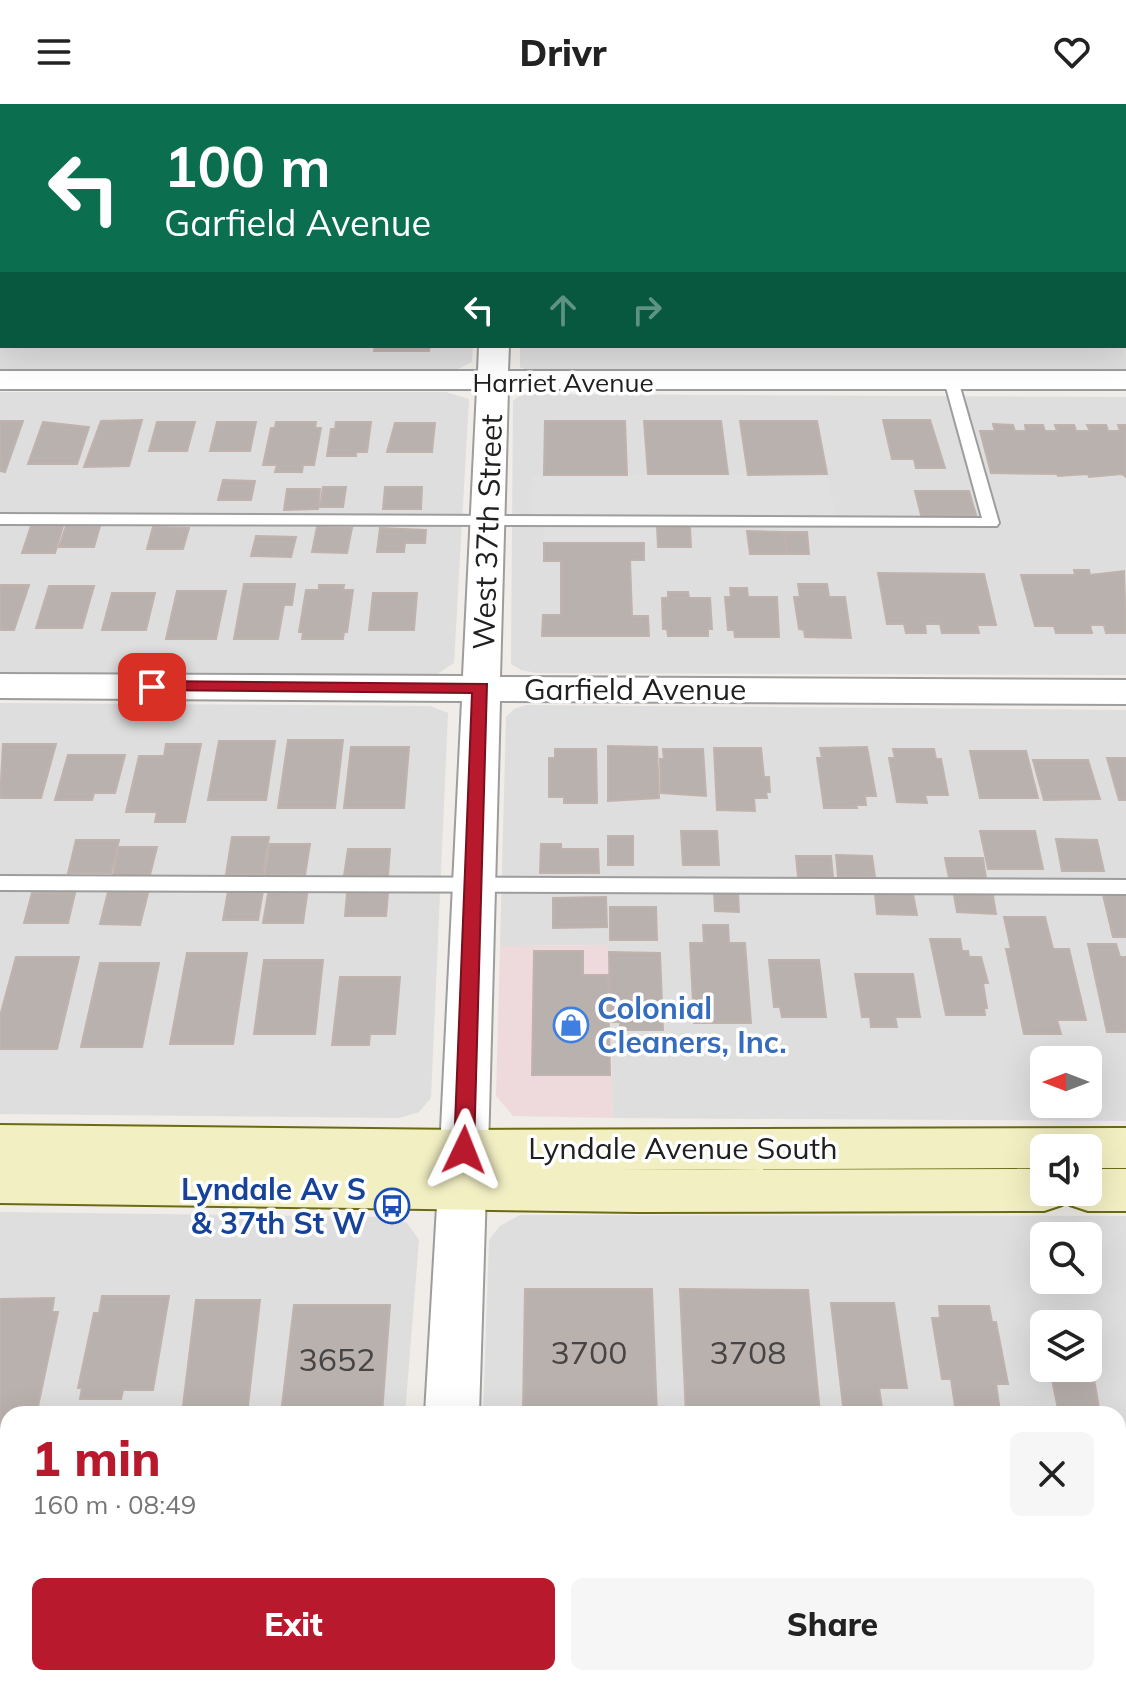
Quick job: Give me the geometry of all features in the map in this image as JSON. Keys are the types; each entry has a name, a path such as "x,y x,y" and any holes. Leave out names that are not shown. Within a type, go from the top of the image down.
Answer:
{"main road":[{"name":"Lyndale Avenue South","path":"0,1145 463,1169 1030,1189"},
{"name":"Lyndale Avenue South","path":"0,1182 1126,1148"},
{"path":"1102,1190 1126,1190"}],"street":[{"name":"Harriet Avenue","path":"0,380 494,364 951,380 1126,380"},
{"name":"West 37th Street","path":"452,1406 494,364"},
{"name":"Garfield Avenue","path":"0,686 1126,692"}],"lane":[{"path":"0,519 991,523 951,380"},
{"path":"0,883 1126,887"}],"shaded area":[{"path":"0,348 473,348 472,362 450,373 0,372"},
{"path":"520,348 1126,348 1126,373 532,373 520,367"},
{"path":"0,392 446,392 469,399 454,663 436,675 0,673"},
{"path":"522,394 1126,397 1126,675 536,673 521,670 511,664 513,401"},
{"path":"827,474 836,516 531,516 533,475"},
{"path":"544,526 657,527 657,543 544,543"},
{"path":"0,703 430,706 448,713 431,1098 419,1112 399,1118 0,1114"},
{"path":"526,705 1126,710 1126,1121 613,1118 608,945 500,946 506,717 514,709"},
{"path":"608,945 613,1118 513,1116 496,1096 500,946"},
{"path":"0,1212 386,1217 407,1223 419,1240 406,1406 0,1406"},
{"path":"520,1215 1126,1216 1126,1406 483,1406 489,1240 500,1226"}],"building":[{"path":"375,348 430,348 429,351 374,351"},
{"path":"142,420 129,466 84,467 101,421"},
{"path":"883,420 930,420 945,468 916,468 914,459 892,459"},
{"path":"0,421 23,421 5,472 0,471"},
{"path":"545,421 625,421 627,475 544,475"},
{"path":"644,421 721,421 728,474 648,474"},
{"path":"740,421 817,421 827,474 748,475"},
{"path":"43,422 89,427 77,464 28,464"},
{"path":"157,422 195,422 187,451 149,451"},
{"path":"217,422 256,422 250,451 210,451"},
{"path":"276,422 316,422 315,428 321,428 314,465 303,465 302,472 275,472 277,465 263,465 271,428 275,428"},
{"path":"336,422 371,422 367,452 356,452 356,456 327,456 331,429 335,429"},
{"path":"395,423 435,423 432,452 387,452"},
{"path":"993,424 1013,425 1015,431 1026,431 1025,425 1043,425 1045,431 1057,431 1055,425 1074,425 1076,431 1090,431 1087,425 1106,425 1108,431 1120,431 1118,425 1126,425 1126,477 1122,474 1089,477 1088,474 991,473 980,431 995,431"},
{"path":"223,480 255,481 251,500 218,500"},
{"path":"323,487 346,487 343,507 320,507"},
{"path":"385,487 422,487 421,509 383,509"},
{"path":"287,489 320,489 318,509 284,510"},
{"path":"915,491 969,491 976,515 921,515"},
{"path":"31,526 63,526 55,553 22,553"},
{"path":"66,526 100,526 94,547 59,547"},
{"path":"153,527 189,528 183,549 147,549"},
{"path":"317,527 352,528 347,553 312,552"},
{"path":"657,527 690,527 691,547 658,547"},
{"path":"380,528 426,530 425,543 405,543 404,552 377,552"},
{"path":"747,531 784,532 787,554 750,554"},
{"path":"784,532 807,532 809,554 787,554"},
{"path":"256,536 296,537 291,557 251,556"},
{"path":"544,543 644,543 644,560 630,560 632,616 648,616 649,636 542,636 543,615 561,615 561,561 544,561"},
{"path":"1074,570 1089,570 1090,575 1124,571 1126,633 1106,633 1104,625 1090,625 1092,633 1056,633 1054,626 1035,626 1021,575 1075,575"},
{"path":"878,573 984,574 996,625 977,625 979,633 942,633 940,624 925,624 926,633 906,633 904,624 887,624"},
{"path":"244,584 295,584 292,605 284,605 278,639 234,639"},
{"path":"798,584 827,584 829,597 845,597 851,638 805,637 804,630 799,629 794,597 800,597"},
{"path":"0,585 29,585 14,630 0,630"},
{"path":"319,585 344,585 343,590 353,590 347,632 344,632 343,639 302,639 303,632 299,632 306,590 319,590"},
{"path":"49,586 94,586 82,628 36,628"},
{"path":"730,588 747,588 748,597 777,597 779,637 735,637 734,630 728,630 725,597 731,597"},
{"path":"177,591 226,591 216,639 166,639"},
{"path":"668,592 688,592 689,598 710,598 712,629 708,629 708,636 668,636 667,629 663,629 662,598 668,598"},
{"path":"112,593 155,593 146,630 102,630"},
{"path":"373,593 417,593 414,630 369,630"},
{"path":"288,740 343,740 335,808 278,808"},
{"path":"219,741 275,741 266,800 208,800"},
{"path":"3,744 56,744 41,798 0,798"},
{"path":"166,744 201,744 185,822 155,822 157,812 126,812 139,756 164,756"},
{"path":"608,746 657,747 659,798 608,801"},
{"path":"351,747 409,747 404,808 344,808"},
{"path":"867,747 876,796 865,796 866,805 856,805 857,808 824,808 817,758 822,758 820,748"},
{"path":"714,748 761,748 764,777 769,777 770,792 766,792 767,798 754,798 755,811 717,810"},
{"path":"555,749 596,749 597,803 564,803 564,797 549,797 549,758 555,758"},
{"path":"663,749 703,749 706,796 661,793 660,759 664,759"},
{"path":"893,749 934,749 936,759 941,759 948,795 925,795 927,803 897,802 889,758 895,758"},
{"path":"970,751 1026,751 1038,798 980,798"},
{"path":"68,755 125,755 115,793 94,793 92,800 55,800"},
{"path":"1107,758 1126,758 1126,800 1119,800"},
{"path":"1033,760 1088,760 1100,799 1044,800"},
{"path":"681,831 717,831 719,865 683,865"},
{"path":"980,831 1035,831 1043,869 988,869"},
{"path":"608,836 633,836 633,865 608,865"},
{"path":"232,837 269,837 263,874 226,874"},
{"path":"1056,839 1097,840 1104,871 1062,871"},
{"path":"76,840 119,840 111,873 68,873"},
{"path":"270,844 310,844 305,875 265,875"},
{"path":"541,844 561,844 561,849 598,849 599,873 540,873"},
{"path":"119,847 157,847 150,875 113,875"},
{"path":"348,849 390,849 388,876 344,876"},
{"path":"836,855 872,856 875,877 838,877"},
{"path":"796,856 831,856 833,877 798,877"},
{"path":"945,858 983,858 986,878 949,878"},
{"path":"269,888 308,888 303,923 263,923"},
{"path":"228,891 263,891 258,920 223,920"},
{"path":"108,892 148,893 140,925 100,924"},
{"path":"714,892 738,892 739,912 715,911"},
{"path":"32,893 75,893 68,923 24,923"},
{"path":"347,893 388,893 386,916 345,916"},
{"path":"875,894 913,894 917,915 877,914"},
{"path":"954,895 993,896 996,914 957,912"},
{"path":"1103,895 1126,895 1126,937 1113,937"},
{"path":"606,897 607,927 553,928 553,898"},
{"path":"610,907 656,907 657,940 610,940"},
{"path":"1004,917 1045,917 1053,949 1069,949 1086,1020 1057,1020 1061,1034 1024,1034 1006,949 1011,949"},
{"path":"703,925 728,925 729,943 745,943 751,1023 694,1023 690,943 704,943"},
{"path":"930,939 960,939 962,951 968,951 969,957 981,957 988,983 983,983 987,1008 984,1008 985,1015 946,1015"},
{"path":"1088,944 1116,944 1120,957 1126,957 1126,1032 1107,1032"},
{"name":"Colonial Cleaners, Inc.","path":"534,951 583,951 583,975 608,975 610,1075 532,1075"},
{"path":"609,952 660,953 663,1030 620,1030 620,1022 610,1022"},
{"path":"187,953 247,953 233,1044 170,1044"},
{"path":"16,957 79,957 57,1049 0,1049 0,1016"},
{"path":"264,960 323,960 315,1034 254,1034"},
{"path":"769,960 819,960 826,1017 782,1017 780,1007 774,1007"},
{"path":"100,963 159,963 142,1047 81,1047"},
{"path":"855,974 913,974 920,1017 895,1017 897,1027 871,1027 870,1017 862,1017"},
{"path":"340,977 400,977 395,1034 370,1034 369,1045 332,1045"},
{"path":"525,1289 652,1289 657,1406 523,1406"},
{"path":"680,1289 808,1290 819,1406 686,1406"},
{"path":"102,1296 169,1296 153,1390 123,1390 121,1399 80,1399 82,1388 78,1388 94,1313 99,1313"},
{"path":"54,1298 52,1312 58,1312 38,1406 0,1406 0,1299"},
{"path":"196,1300 260,1300 248,1406 183,1406"},
{"path":"831,1303 894,1303 907,1388 879,1388 882,1406 843,1406"},
{"path":"294,1305 390,1305 383,1406 282,1406"},
{"path":"939,1306 989,1306 992,1322 996,1322 1008,1384 996,1384 999,1405 955,1406 951,1379 942,1379 932,1318 940,1318"},
{"path":"1053,1382 1095,1382 1099,1406 1057,1406"}],"place":[{"name":"Colonial Cleaners, Inc.","path":"571,1025"},
{"name":"Lyndale Av S & 37th St W","path":"392,1206"}],"route":[{"path":"152,687 481,688 464,1150"}]}
